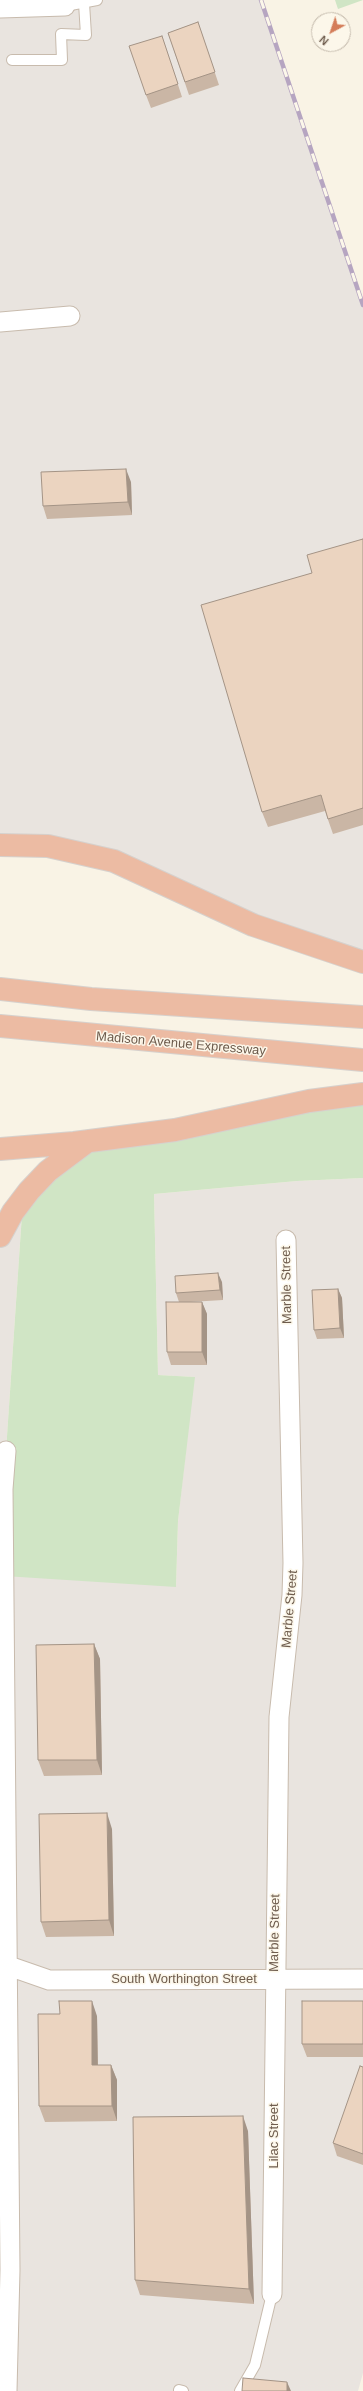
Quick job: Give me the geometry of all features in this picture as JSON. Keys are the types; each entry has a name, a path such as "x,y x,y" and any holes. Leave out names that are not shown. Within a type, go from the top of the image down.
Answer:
{"highway":[{"path":"0,845 48,846 114,861 253,925 363,962"},
{"path":"0,989 91,999 363,1017"},
{"name":"Madison Avenue Expressway","path":"0,1026 88,1036 363,1060"},
{"path":"0,1149 88,1141 175,1130 309,1100 363,1094"},
{"path":"0,1236 13,1212 29,1191 48,1171 88,1141"}],"street":[{"path":"0,8 65,6"},
{"path":"0,322 70,316"},
{"name":"Marble Street","path":"275,1978 280,1717 292,1595 293,1563 286,1240"},
{"path":"6,1451 3,1497 4,1964 10,2262 7,2391"},
{"name":"South Worthington Street","path":"4,1964 49,1980 275,1978 363,1979"},
{"name":"Lilac Street","path":"272,2294 275,1978"}],"lane":[{"path":"65,6 97,0"},
{"path":"12,60 62,60 61,34 86,35 84,3"},
{"path":"240,2391 255,2365 272,2294"}],"shaded area":[{"path":"0,0 261,0 363,305 363,962 135,870 0,845"},
{"path":"363,1178 363,2373 358,2391 0,2391 0,1236 23,1199 6,1451 176,1587 178,1521 194,1377 158,1375 154,1194 297,1181"}],"green space":[{"path":"335,0 363,0 338,9"},
{"path":"363,1094 363,1178 297,1181 154,1194 158,1375 195,1377 178,1521 176,1587 4,1576 6,1451 23,1199 69,1155"}],"building":[{"path":"198,22 215,72 185,82 168,33"},
{"path":"162,36 178,84 146,95 129,46"},
{"path":"126,469 128,502 43,506 41,472"},
{"path":"363,539 363,808 328,819 321,795 262,812 201,605 312,573 307,555"},
{"path":"218,1273 220,1290 176,1293 175,1276"},
{"path":"338,1289 340,1328 314,1330 312,1290"},
{"path":"166,1302 202,1302 202,1352 167,1352"},
{"path":"94,1644 97,1760 38,1760 36,1645"},
{"path":"107,1813 109,1920 41,1922 39,1814"},
{"path":"59,2001 92,2001 92,2065 111,2065 112,2106 39,2106 38,2014 60,2014"},
{"path":"302,2001 363,2001 363,2044 302,2044"},
{"path":"360,2066 363,2067 363,2154 333,2143"},
{"path":"243,2116 249,2289 135,2280 133,2117"},
{"path":"243,2378 287,2382 287,2391 242,2391"}],"railway":[{"path":"261,0 363,305"}]}
